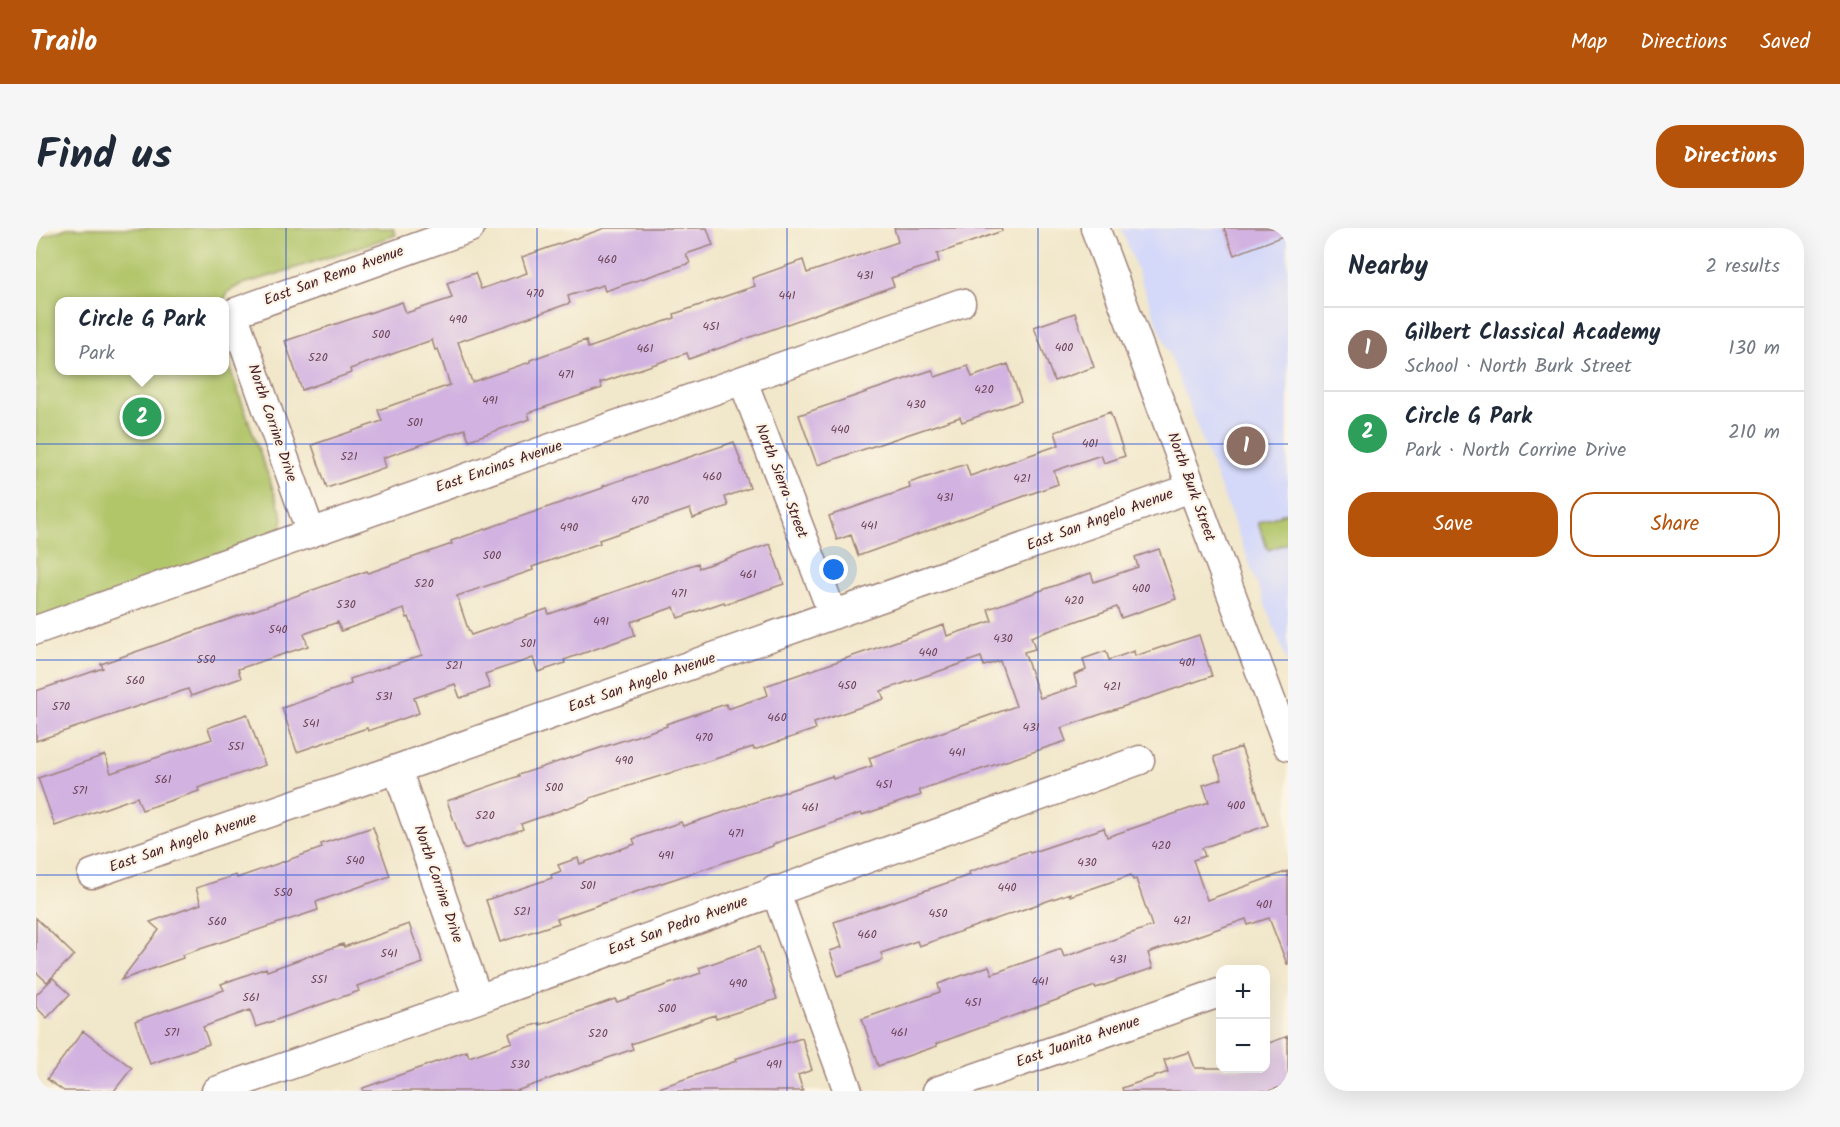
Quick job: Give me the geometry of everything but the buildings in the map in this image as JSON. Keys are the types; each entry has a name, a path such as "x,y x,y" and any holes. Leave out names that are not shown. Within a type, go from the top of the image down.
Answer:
{"street":[{"name":"East San Remo Avenue","path":"233,313 470,228"},
{"name":"North Burk Street","path":"1095,228 1288,746"},
{"name":"East Encinas Avenue","path":"36,630 961,303"},
{"name":"North Corrine Drive","path":"233,313 311,533"},
{"name":"North Sierra Street","path":"743,381 833,615"},
{"name":"East San Angelo Avenue","path":"92,874 397,770 1191,488"},
{"name":"East San Pedro Avenue","path":"216,1091 1140,760"},
{"name":"North Corrine Drive","path":"397,770 478,999"},
{"path":"775,890 848,1091"},
{"name":"East Juanita Avenue","path":"937,1091 1216,994"}],"shaded area":[{"path":"1121,228 1288,228 1288,664"}],"green space":[{"path":"67,228 393,228 396,235 240,285 229,291 225,297 55,297 55,375 229,375 229,366 283,517 281,528 274,537 36,622 36,239"},
{"path":"1288,512 1288,543 1268,550 1258,523"}],"place":[{"name":"Circle G Park","path":"142,417"},
{"name":"Gilbert Classical Academy","path":"1246,446"}]}
